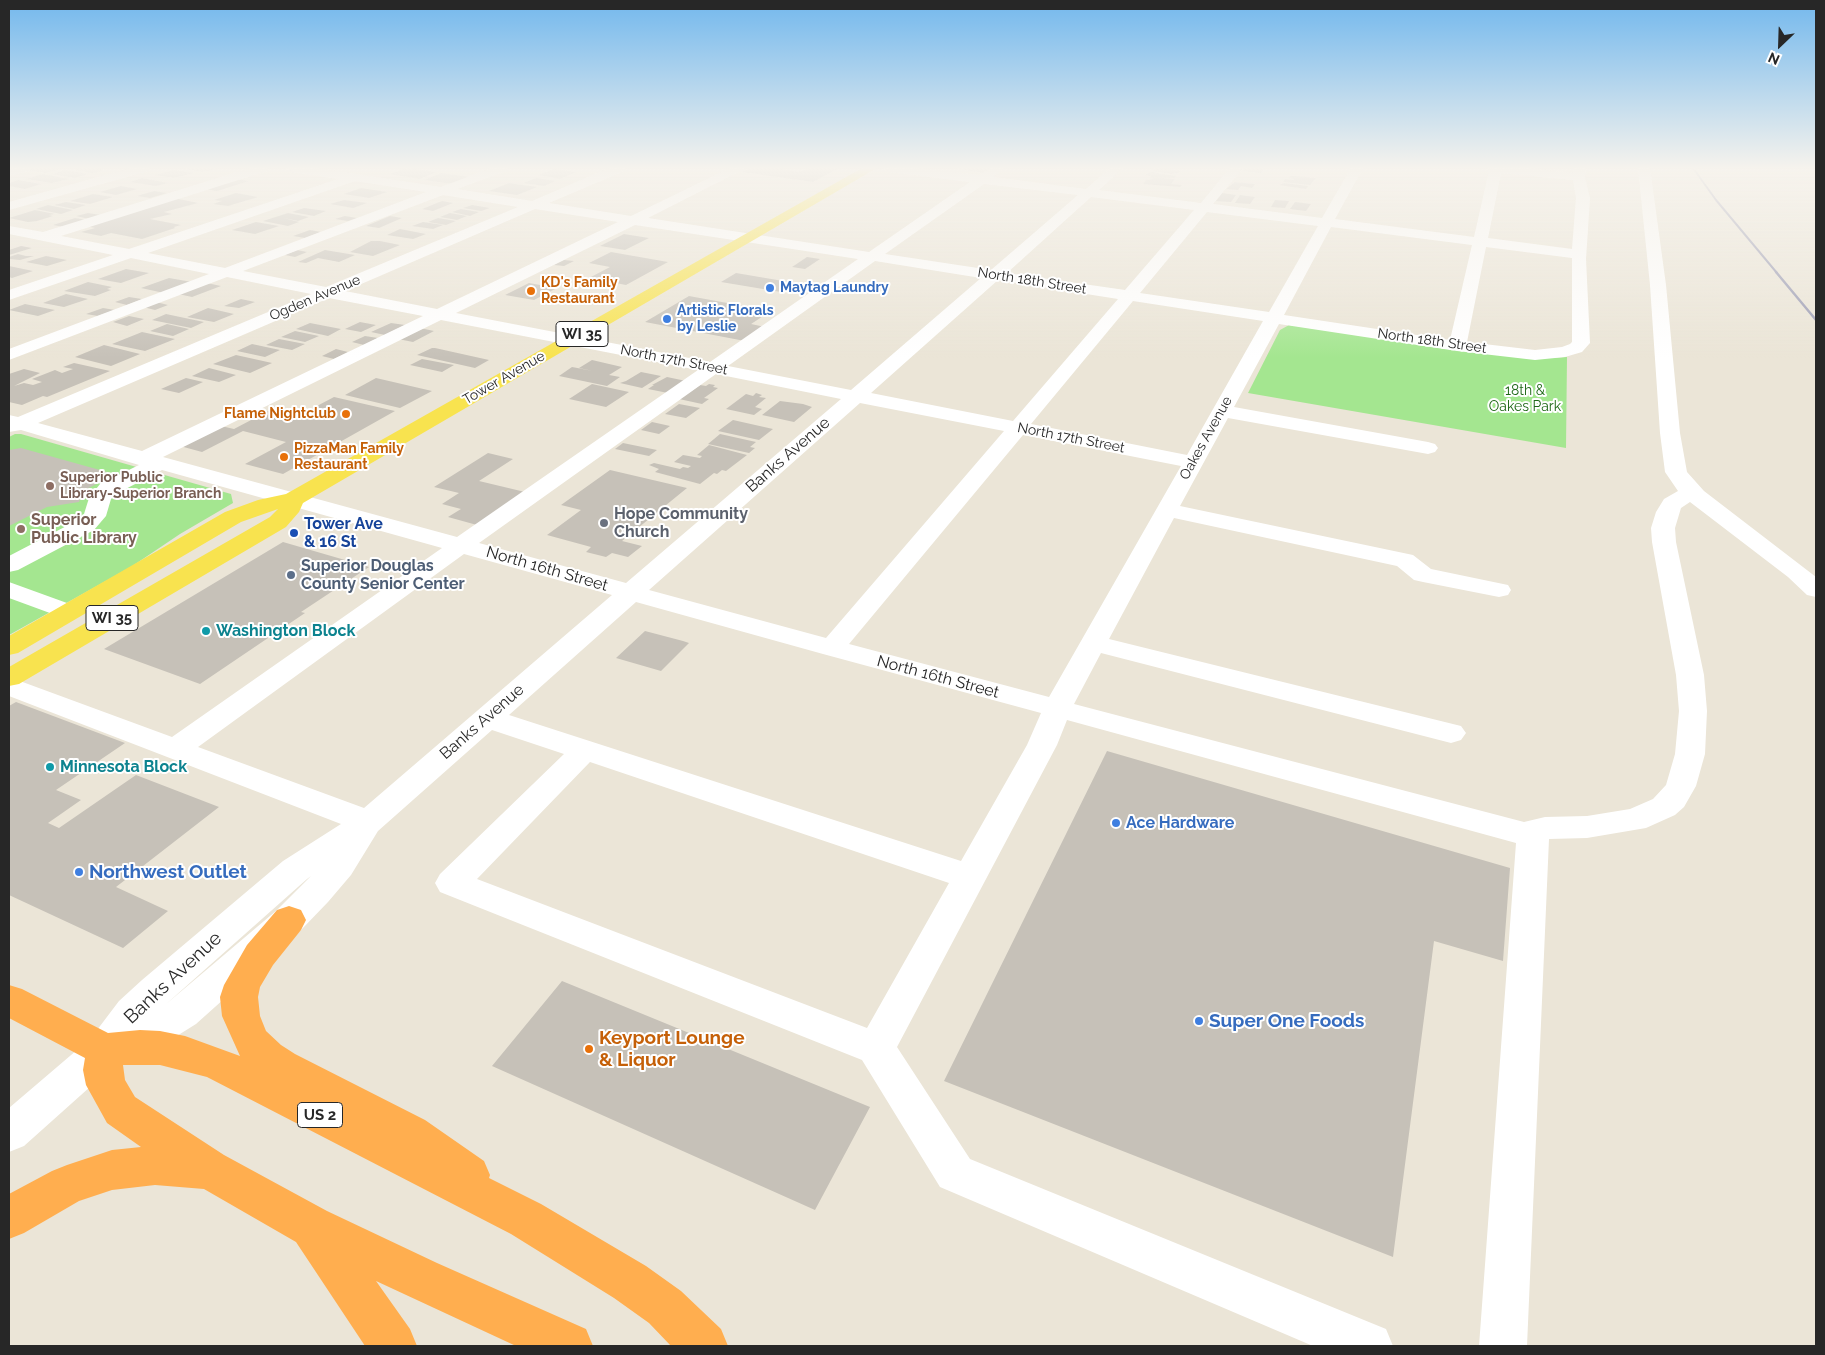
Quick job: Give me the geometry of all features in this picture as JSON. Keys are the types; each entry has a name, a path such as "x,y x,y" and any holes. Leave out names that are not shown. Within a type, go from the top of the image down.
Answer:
{"highway":[{"path":"289,920 260,955 242,985 239,997 241,1016 252,1042 262,1053 281,1066 422,1140 526,1219"},
{"path":"9,1000 105,1050 103,1070 106,1085 121,1110 209,1169 311,1226 421,1279 569,1346"},
{"name":"US 2","path":"105,1050 140,1047 160,1048 186,1053 219,1064 526,1219 630,1282 665,1307 704,1346"},
{"path":"9,1218 67,1185 112,1170 155,1166 209,1169"},
{"path":"311,1226 393,1346"}],"main road":[{"name":"Tower Avenue","path":"9,647 233,518 266,504 293,499 761,231"},
{"name":"Tower Avenue","path":"9,678 278,522 288,512 293,499"}],"street":[{"path":"43,236 58,231"},
{"path":"9,295 196,231"},
{"path":"9,355 334,231"},
{"name":"Ogden Avenue","path":"12,424 472,231"},
{"path":"9,564 86,525 95,516 100,498 105,492 150,461 440,314 611,231"},
{"name":"North 18th Street","path":"706,231 1457,346 1535,355 1566,352 1576,348 1581,343 1579,254"},
{"path":"175,749 461,544 909,231"},
{"name":"Banks Avenue","path":"9,1133 105,1050 132,1012 248,909 306,862 368,822 1044,231"},
{"path":"832,648 1185,231"},
{"name":"Oakes Avenue","path":"876,1048 1042,745 1057,709 1093,642 1322,231"},
{"path":"1398,231 1579,254 1581,231"},
{"path":"1457,346 1482,231"},
{"path":"1652,231 1658,285 1670,433 1674,466 1679,478 1693,493 1797,572 1816,590"},
{"name":"North 17th Street","path":"12,237 43,236 1192,462"},
{"path":"1221,411 1428,448"},
{"name":"North 16th Street","path":"12,424 461,544 1057,709 1526,833"},
{"path":"1526,833 1545,828 1587,827 1635,820 1664,807 1681,786 1690,754 1693,711 1690,674 1664,542 1663,528 1667,512 1672,504 1684,496 1693,493"},
{"path":"1166,510 1405,560 1423,575 1499,590"},
{"path":"9,589 69,612"},
{"path":"1093,642 1451,733"},
{"path":"9,686 368,822"},
{"path":"487,718 970,877"},
{"path":"585,750 452,883 876,1048 954,1173 1369,1346"},
{"name":"Banks Avenue","path":"105,1050 148,1034 174,1019 289,920 339,866 368,822"},
{"path":"1503,1346 1533,836 1526,833"}],"green space":[{"name":"18th & Oakes Park","path":"1289,325 1550,358 1567,357 1566,448 1248,393 1280,330"},
{"path":"21,434 231,494 233,503 180,534 131,567 9,635 9,437"}],"building":[{"path":"165,231 142,239 111,233 101,236 81,232"},
{"path":"239,231 263,231 255,234"},
{"path":"307,231 321,232 305,238 293,236"},
{"path":"395,231 426,234 413,239 387,235"},
{"path":"624,234 649,238 625,250 600,246"},
{"path":"371,241 400,245 373,256 350,252"},
{"path":"21,246 32,248 9,255 9,250"},
{"path":"297,250 307,252 295,257 285,255"},
{"path":"325,250 355,255 339,262 318,258 306,263 298,262"},
{"path":"611,252 668,262 626,285 589,278 610,267 589,263"},
{"path":"18,254 34,256 20,260 9,259 9,257"},
{"path":"46,256 67,260 47,266 26,262"},
{"path":"807,257 820,259 805,269 792,267"},
{"path":"564,260 574,261 564,266 554,265"},
{"path":"9,266 33,271 12,278 9,277"},
{"path":"126,269 149,273 121,283 98,279"},
{"name":"Maytag Laundry","path":"736,273 795,283 781,292 721,282"},
{"path":"169,278 192,282 164,293 141,288"},
{"path":"88,282 112,287 107,289 111,290 95,296 64,291"},
{"path":"207,283 221,286 192,297 178,294"},
{"name":"KD's Family Restaurant","path":"529,283 557,288 534,300 505,295"},
{"path":"66,294 88,299 64,307 43,303"},
{"path":"689,296 771,311 751,324 765,327 745,341 645,322"},
{"path":"129,297 142,299 127,305 115,302"},
{"path":"241,299 255,302 239,308 224,306"},
{"path":"156,302 168,305 155,310 143,307"},
{"path":"25,304 55,310 38,316 9,310"},
{"path":"103,308 115,310 98,316 86,314"},
{"path":"208,308 234,314 214,322 187,317"},
{"path":"166,314 204,322 191,328 152,320"},
{"path":"129,316 144,319 127,326 113,322"},
{"path":"360,322 376,325 361,332 345,329"},
{"path":"310,323 341,329 328,336 296,329"},
{"path":"391,323 405,325 385,335 371,332"},
{"path":"167,324 189,329 173,336 150,331"},
{"path":"420,328 434,331 413,342 398,339"},
{"path":"295,331 319,336 305,342 281,337"},
{"path":"142,332 175,339 145,351 112,344"},
{"path":"365,336 378,338 364,345 352,342"},
{"path":"279,339 305,344 292,350 266,345"},
{"path":"252,344 280,350 265,357 237,351"},
{"path":"104,345 140,354 111,366 75,357"},
{"path":"432,348 489,360 475,368 417,355"},
{"path":"336,349 348,352 334,359 322,356"},
{"path":"236,355 272,363 250,373 213,364"},
{"path":"422,359 454,365 442,372 410,365"},
{"path":"592,360 622,367 609,375 620,377 607,386 559,376 572,367 593,371 579,368"},
{"path":"74,363 110,371 47,397 43,396 22,405 9,402 9,374 24,369 40,373 14,386 24,383 33,385 42,382 32,379 55,370 62,373 73,369 63,367"},
{"path":"209,368 236,375 219,382 192,376"},
{"path":"641,372 661,376 642,388 620,383 626,381"},
{"path":"667,377 686,381 668,393 648,389 654,385 652,385"},
{"path":"186,378 203,382 179,393 161,389"},
{"path":"376,378 432,391 400,408 345,395"},
{"path":"592,384 629,392 606,407 569,399"},
{"path":"709,384 715,385 713,387 718,388 704,398 709,399 702,404 679,399 700,385 706,386"},
{"path":"756,393 762,395 759,397 766,398 755,407 762,409 754,415 726,409 746,394 753,396"},
{"path":"334,397 395,411 283,474 245,464 286,442 243,431 202,452 180,446 221,426 234,429 272,409 298,416"},
{"path":"780,401 812,407 794,422 762,415"},
{"path":"679,404 700,408 686,418 665,414"},
{"path":"733,420 773,429 759,440 718,431"},
{"path":"652,422 670,426 659,434 641,430"},
{"path":"720,434 756,442 750,447 755,448 749,453 708,444"},
{"path":"623,443 657,450 649,456 615,449"},
{"path":"709,445 747,455 726,471 722,470 717,474 714,473 700,484 655,472 659,469 649,465 654,463 680,469 683,467 688,468 691,466 674,462 683,455 700,458 702,456 697,455"},
{"name":"Superior Public Library-Superior Branch","path":"21,448 107,472 101,476 100,482 83,491 79,502 47,507 9,526 9,450"},
{"path":"488,453 513,459 479,481 525,492 477,525 448,517 461,509 442,504 459,493 434,487"},
{"name":"Hope Community Church","path":"610,470 687,488 622,541 642,546 628,557 612,553 606,557 586,552 591,547 547,535 581,510 561,505"},
{"name":"Washington Block","path":"283,542 369,567 301,612 305,613 200,684 104,649"},
{"path":"645,631 689,643 661,671 616,658"},
{"path":"16,702 125,743 56,790 81,800 48,823 59,828 136,775 219,807 116,887 168,911 123,948 9,895 9,706"},
{"name":"Super One Foods","path":"1107,751 1510,868 1503,961 1434,941 1393,1257 944,1081"},
{"path":"562,981 870,1107 815,1210 492,1066"}],"railway":[{"path":"1742,231 1777,273"},
{"path":"1776,272 1816,320"}],"place":[{"name":"Maytag Laundry","path":"770,288"},
{"name":"KD's Family Restaurant","path":"531,291"},
{"name":"Artistic Florals by Leslie","path":"667,319"},
{"name":"Flame Nightclub","path":"346,414"},
{"name":"PizzaMan Family Restaurant","path":"284,457"},
{"name":"Superior Public Library-Superior Branch","path":"50,486"},
{"name":"Hope Community Church","path":"604,523"},
{"name":"Superior Public Library","path":"21,529"},
{"name":"Tower Ave & 16 St","path":"294,533"},
{"name":"Superior Douglas County Senior Center","path":"291,575"},
{"name":"Washington Block","path":"206,631"},
{"name":"Minnesota Block","path":"50,767"},
{"name":"Ace Hardware","path":"1116,823"},
{"name":"Northwest Outlet","path":"79,872"},
{"name":"Super One Foods","path":"1199,1021"},
{"name":"Keyport Lounge & Liquor","path":"589,1049"}]}
